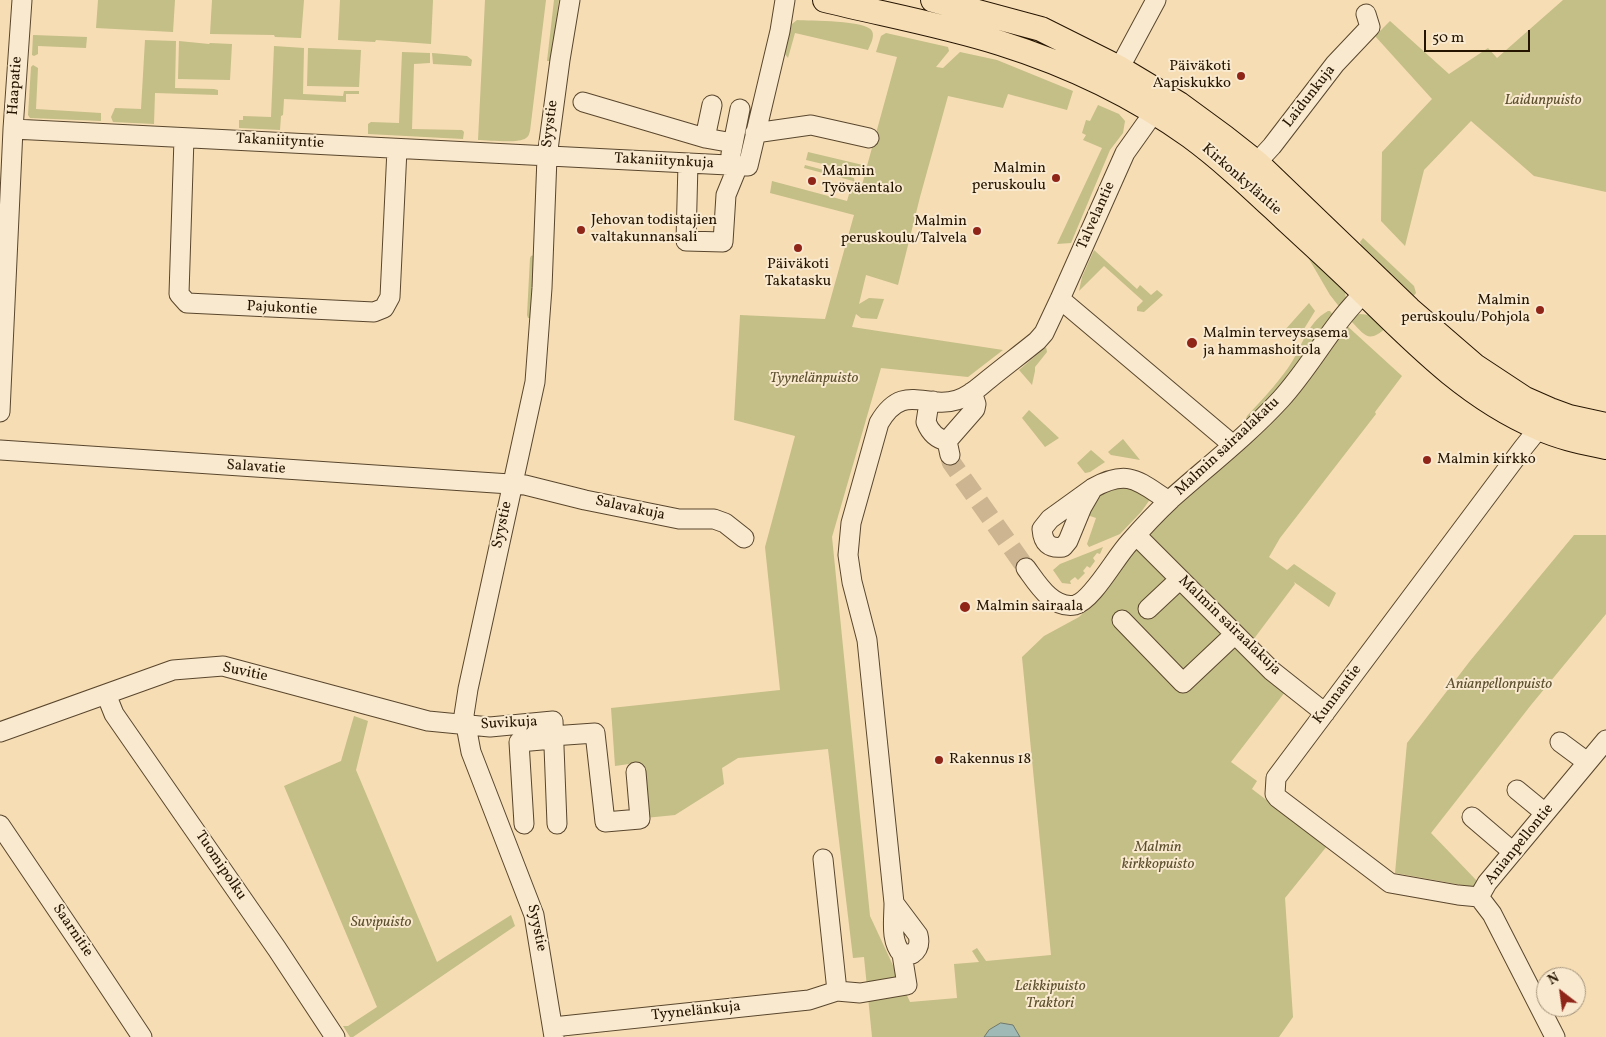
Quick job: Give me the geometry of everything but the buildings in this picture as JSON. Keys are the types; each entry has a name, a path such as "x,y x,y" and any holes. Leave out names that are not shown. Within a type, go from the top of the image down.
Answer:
{"main road":[{"name":"Kirkonkyläntie","path":"825,0 998,43 1060,65 1114,78"},
{"name":"Kirkonkyläntie","path":"933,0 1041,30 1114,78 1160,104 1191,137 1249,171 1370,286 1395,325 1449,374 1493,403 1544,419 1569,417 1606,425"},
{"name":"Kirkonkyläntie","path":"1544,419 1563,437 1606,448"}],"street":[{"name":"Haapatie","path":"0,412 5,204 13,129 8,89 22,0"},
{"name":"Syystie","path":"554,1032 534,915 471,752 464,715 468,689 535,382 542,288 547,156 570,0"},
{"path":"733,165 748,166 780,31 785,0"},
{"path":"1114,78 1156,0"},
{"name":"Laidunkuja","path":"1249,171 1272,146 1335,64 1370,27 1366,14"},
{"path":"583,102 705,138 733,143"},
{"name":"Talvelantie","path":"972,392 1037,341 1044,332 1125,154 1160,104"},
{"path":"705,138 712,105"},
{"path":"688,163 686,241 723,242 726,195 736,173 733,165 733,143 740,108"},
{"path":"755,133 811,125 869,138"},
{"name":"Takaniityntie","path":"13,129 547,156"},
{"name":"Pajukontie","path":"184,138 179,294 187,303 260,308 374,312 384,308 390,297 397,149"},
{"name":"Takaniitynkuja","path":"547,156 733,165"},
{"name":"Malmin sairaalakatu","path":"1092,488 1126,477 1137,480 1169,501 1233,445 1281,398 1343,317 1370,286"},
{"path":"1060,299 1233,445"},
{"path":"823,859 837,990 860,993 907,985 902,954 912,954 916,951 920,941 918,935 900,921 894,903 868,640 852,582 848,541 851,523 878,423 890,407 898,403 919,399 959,400 972,392 976,404 975,409 948,448 934,435 926,422 928,409 933,400"},
{"name":"Kunnantie","path":"1479,897 1390,883 1278,798 1275,794 1276,778 1544,419"},
{"name":"Salavatie","path":"0,450 512,485"},
{"name":"Salavakuja","path":"512,485 525,485 585,500 679,519 714,519 725,523 744,538"},
{"path":"1026,568 1044,592 1054,600 1065,605 1084,602 1110,566 1136,535 1169,501"},
{"name":"Malmin sairaalakuja","path":"1136,535 1272,671 1325,713"},
{"path":"1148,609 1180,579"},
{"path":"1122,620 1183,683 1236,634"},
{"name":"Suvitie","path":"0,732 173,670 224,666 428,721 465,724"},
{"name":"Tuomipolku","path":"106,694 114,714 335,1037"},
{"name":"Suvikuja","path":"465,724 553,732"},
{"path":"553,732 557,824"},
{"path":"524,824 519,742 553,732 595,733 605,822 640,820 636,772"},
{"name":"Anianpellontie","path":"1555,1037 1492,914 1479,897 1487,883 1606,740"},
{"path":"1560,742 1587,762"},
{"path":"1517,790 1545,813"},
{"path":"1472,817 1513,852"},
{"name":"Saarnitie","path":"0,825 142,1037"},
{"name":"Tyynelänkuja","path":"554,1032 809,1000 837,990"}],"green space":[{"path":"98,0 175,0 173,32 96,28"},
{"path":"212,0 304,0 301,38 275,37 274,35 210,34"},
{"path":"340,0 433,0 431,44 376,40 375,42 338,40"},
{"path":"485,0 546,0 530,131 528,136 522,140 478,140"},
{"path":"554,0 559,0 551,61 547,61"},
{"name":"Laidunpuisto","path":"1563,0 1606,0 1606,192 1534,176 1471,121 1424,170 1405,246 1381,221 1382,152 1432,99 1375,36 1390,21 1449,74 1488,48 1497,58"},
{"path":"797,20 860,25 868,27 872,31 873,38 868,50 795,33 788,58 784,53 792,24"},
{"path":"886,33 948,47 949,51 936,67 943,68 960,52 997,60 1073,91 1067,110 1008,94 1003,108 948,96 898,285 866,275 859,304 869,298 884,299 877,319 861,318 856,314 852,327 1003,350 968,377 881,368 832,537 870,916 910,1002 957,998 954,964 979,962 972,951 977,948 986,961 1051,955 1022,657 1044,636 1079,617 1100,596 1131,550 1345,324 1402,376 1375,412 1376,414 1280,538 1269,557 1287,570 1294,564 1336,593 1329,607 1294,582 1295,584 1244,652 1285,692 1231,762 1257,781 1252,789 1327,846 1285,898 1293,1017 1279,1037 872,1037 864,957 853,958 828,749 738,758 722,768 724,784 675,815 645,818 636,763 615,766 611,708 780,690 765,547 795,436 734,420 740,315 825,319 854,215 770,193 772,181 847,201 853,181 804,168 805,165 854,178 855,184 862,185 865,174 806,160 808,152 867,166 897,57 876,52 881,36"},
{"path":"33,35 87,37 86,48 38,46 38,54 34,56 32,55"},
{"path":"145,40 176,41 175,88 214,89 218,90 218,95 155,93 154,124 113,122 111,117 115,108 141,109"},
{"path":"179,41 232,44 230,80 178,79"},
{"path":"274,46 304,48 303,94 343,96 344,91 359,91 359,94 346,94 346,102 284,99 280,130 239,128 239,120 243,120 243,116 271,117"},
{"path":"308,48 361,50 359,87 307,86"},
{"path":"402,52 430,53 430,63 414,64 412,129 462,130 464,132 463,139 368,134 368,124 371,122 399,123"},
{"path":"432,53 467,56 472,60 471,66 433,64"},
{"path":"33,65 38,68 36,109 101,113 101,121 30,118 28,115 31,67"},
{"path":"1098,105 1119,114 1125,121 1123,133 1110,150 1071,243 1057,244 1102,148 1083,140 1086,135 1082,133 1086,120 1090,121"},
{"path":"1363,238 1414,286 1416,293 1411,299 1365,254 1360,242"},
{"path":"1302,247 1344,287 1346,298 1341,309 1330,295"},
{"path":"1094,250 1137,289 1140,285 1151,295 1157,290 1163,295 1144,312 1137,311 1137,307 1143,301 1104,266 1079,291 1082,277"},
{"path":"534,255 531,318 528,318 530,258"},
{"path":"1309,303 1315,311 1299,337 1297,339 1293,338 1284,331"},
{"path":"1328,311 1334,316 1285,381 1249,422 1246,419 1247,416 1293,361 1314,322"},
{"path":"1360,314 1370,315 1387,327 1375,335 1367,336 1350,320 1352,316"},
{"path":"1046,347 1047,352 1035,367 1032,385 1019,370"},
{"path":"1029,410 1059,438 1045,447 1022,418"},
{"path":"1123,439 1140,460 1111,455 1108,452"},
{"path":"1091,450 1105,462 1090,472 1085,473 1077,463"},
{"path":"1119,487 1130,487 1151,498 1141,512 1120,534 1089,547 1087,544 1096,518 1090,516 1088,509 1102,493"},
{"name":"Anianpellonpuisto","path":"1574,535 1606,535 1606,614 1531,705 1431,833 1477,881 1473,887 1395,873 1407,743 1470,661"},
{"path":"1103,547 1100,554 1097,553 1093,558 1095,561 1090,568 1087,566 1083,571 1085,573 1078,580 1075,577 1070,581 1071,584 1062,583 1053,570 1060,564"},
{"name":"Suvipuisto","path":"354,716 368,721 356,770 437,962 511,915 515,926 353,1037 350,1037 343,1026 348,1026 377,1007 284,786 341,761"}],"water":[{"path":"1001,1023 1013,1025 1020,1037 984,1037 989,1030"}],"tunnel":[{"path":"950,455 951,462 1026,568"}],"place":[{"name":"Päiväkoti Aapiskukko","path":"1241,76"},
{"name":"Malmin peruskoulu","path":"1056,178"},
{"name":"Malmin Työväentalo","path":"812,181"},
{"name":"Jehovan todistajien valtakunnansali","path":"581,230"},
{"name":"Malmin peruskoulu/Talvela","path":"977,231"},
{"name":"Päiväkoti Takatasku","path":"798,248"},
{"name":"Malmin peruskoulu/Pohjola","path":"1540,310"},
{"name":"Malmin terveysasema ja hammashoitola","path":"1192,343"},
{"name":"Malmin kirkko","path":"1427,460"},
{"name":"Malmin sairaala","path":"965,607"},
{"name":"Rakennus 18","path":"939,760"}],"park label":[{"name":"Tyynelänpuisto","path":"814,379"},
{"name":"Malmin kirkkopuisto","path":"1158,856"},
{"name":"Leikkipuisto Traktori","path":"1050,996"}]}
